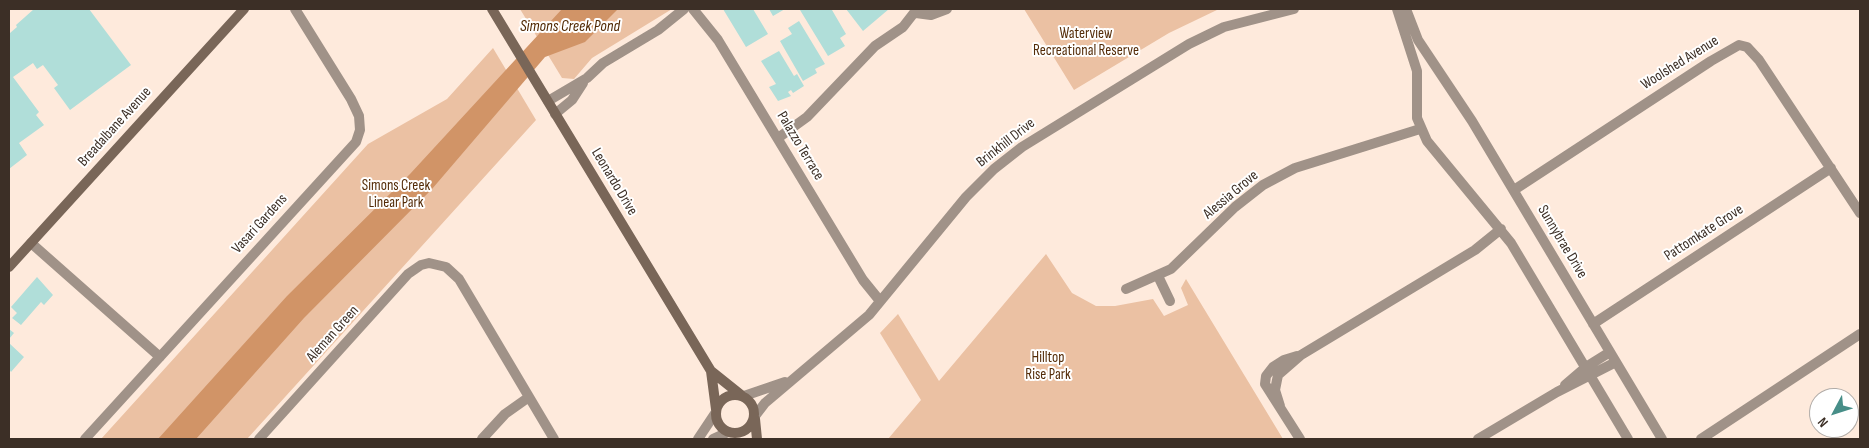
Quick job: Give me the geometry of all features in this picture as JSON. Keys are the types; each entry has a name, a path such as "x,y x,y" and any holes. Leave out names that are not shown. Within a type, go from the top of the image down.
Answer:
{"street":[{"name":"Breadalbane Avenue","path":"9,267 244,9"},
{"name":"Vasari Gardens","path":"85,439 356,142 360,130 359,116 351,99 295,9"},
{"name":"Leonardo Drive","path":"492,9 711,371 742,396"},
{"path":"548,102 587,78 603,63 658,30 684,9"},
{"name":"Palazzo Terrace","path":"693,9 708,24 863,280 880,301"},
{"path":"778,138 807,117 875,46 903,28 916,11 931,15 947,9"},
{"name":"Brinkhill Drive","path":"755,417 765,403 869,315 966,197 994,169 1022,147 1189,44 1224,27 1294,9"},
{"path":"1397,9 1416,71 1417,118 1420,128 1439,158 1501,229 1592,376 1628,439"},
{"name":"Sunnybrae Drive","path":"1406,9 1418,40 1472,120 1662,439"},
{"name":"Woolshed Avenue","path":"1514,190 1711,61 1739,46 1747,47 1759,60 1860,214"},
{"path":"1416,71 1433,63"},
{"path":"555,114 572,100 587,78"},
{"name":"Alessia Grove","path":"1126,289 1171,269 1236,207 1263,186 1295,168 1420,128"},
{"name":"Pattomkate Grove","path":"1593,324 1831,168"},
{"path":"1300,439 1265,384 1266,376 1273,366 1300,355 1475,250 1501,229"},
{"path":"31,243 160,357"},
{"name":"Aleman Green","path":"258,439 408,274 420,265 438,263 452,271 459,279 529,397"},
{"path":"1158,276 1170,301"},
{"path":"1701,439 1860,334"},
{"path":"1557,392 1586,367 1610,352"},
{"path":"1478,439 1557,392 1592,376 1616,362"},
{"name":"Leonardo Drive","path":"711,371 716,411"},
{"name":"Brinkhill Drive","path":"742,396 792,379"},
{"path":"698,439 716,411 718,404 728,396 742,396 752,404 758,439"},
{"path":"482,439 505,414 529,397 554,439"},
{"path":"716,411 719,424 740,439"},
{"path":"713,439 729,432 737,434 748,429 755,417"}],"green space":[{"path":"520,9 672,9 592,58 574,79 562,78"},
{"name":"Waterview Recreational Reserve","path":"1024,9 1219,9 1169,33 1074,90"},
{"name":"Simons Creek Linear Park","path":"493,48 536,120 247,439 101,439 368,144 447,99"},
{"name":"Hilltop Rise Park","path":"1046,254 1072,293 1096,306 1115,306 1153,299 1164,316 1188,305 1181,288 1186,279 1283,439 888,439 921,400 880,333 898,314 939,381"}],"water":[{"name":"Simons Creek Pond","path":"562,9 618,9 585,42 545,57 432,189 304,318 196,439 158,439 287,296 410,174"}],"building":[{"path":"34,9 89,9 131,65 70,110 54,88 58,85 43,65 37,69 33,63 13,77 39,112 36,115 44,125 19,143 27,155 9,169 9,31 10,33 17,27 16,25"},
{"path":"723,9 753,9 768,34 746,47"},
{"path":"769,9 785,9 773,16"},
{"path":"834,9 832,10 846,34 840,38 845,46 828,56 800,10"},
{"path":"846,9 889,9 863,31"},
{"path":"799,21 825,64 815,69 817,73 803,81 780,41 792,34 788,28"},
{"path":"779,51 794,76 797,74 804,86 793,93 791,90 788,92 791,96 778,101 769,87 776,84 761,61"},
{"path":"37,277 53,295 44,305 41,302 21,325 12,318 17,313 11,307"},
{"path":"9,329 14,333 9,339"},
{"path":"9,343 24,357 11,372 9,369"}]}
